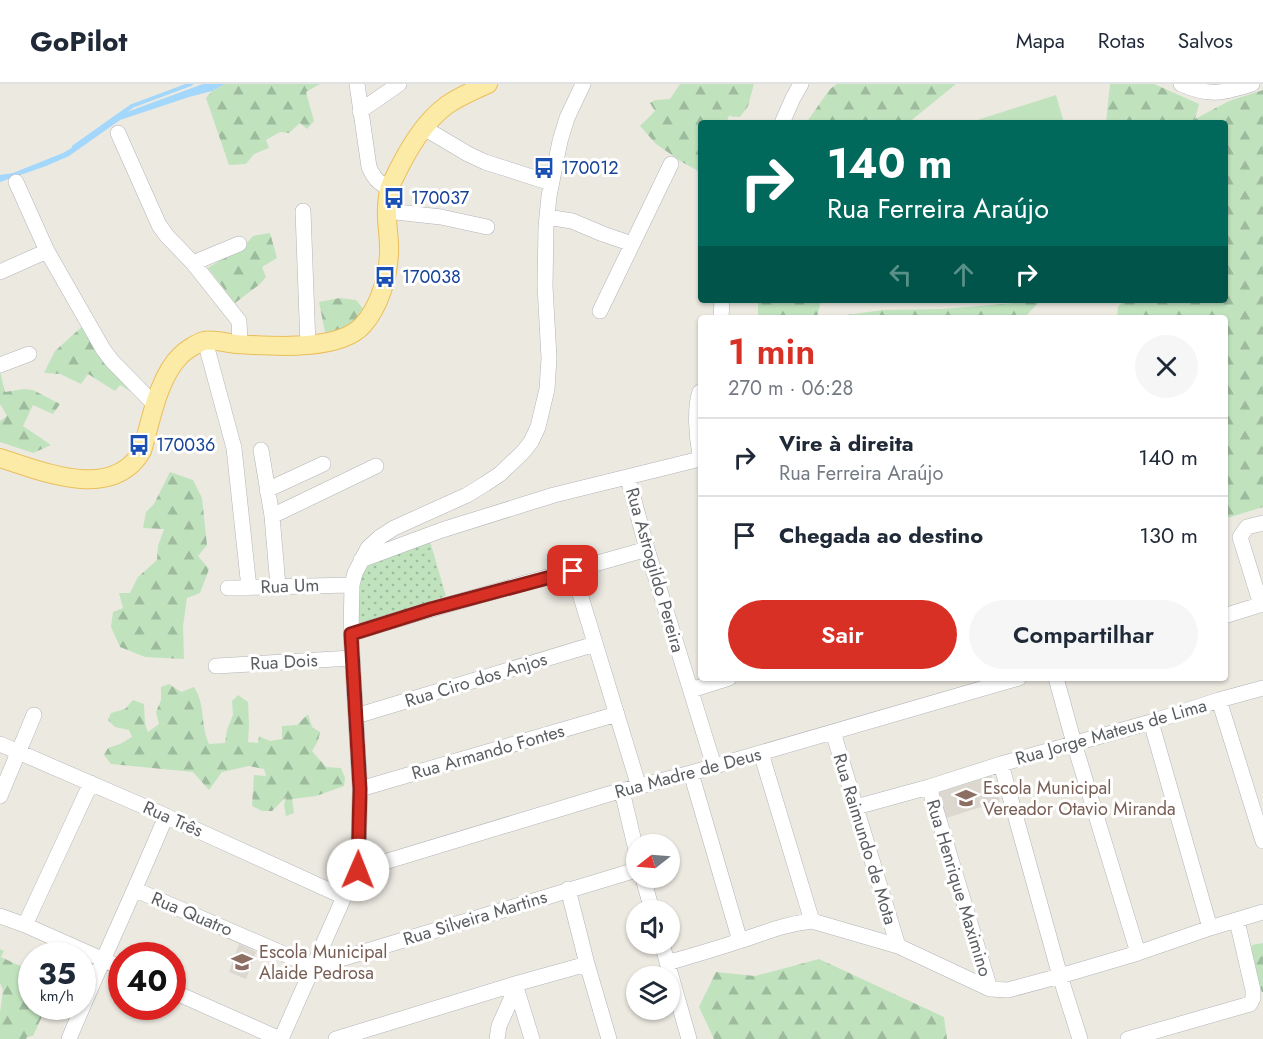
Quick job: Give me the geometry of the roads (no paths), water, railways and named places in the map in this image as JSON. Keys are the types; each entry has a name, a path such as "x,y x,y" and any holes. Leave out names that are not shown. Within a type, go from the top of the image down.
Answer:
{"main road":[{"path":"0,458 59,476 82,480 115,474 126,469 142,451 163,384 181,354 205,341 308,346 334,341 353,333 372,313 382,291 389,254 387,211 389,188 406,155 424,128 447,105 488,84"}],"street":[{"path":"357,84 369,167 379,183 389,188"},
{"path":"360,111 399,84"},
{"path":"186,997 280,1039 358,870 360,789 351,634 352,585 355,573 368,548 380,537 485,484 523,452 538,427 547,389 549,358 545,286 547,217 551,183 567,118 583,84"},
{"path":"783,120 801,84"},
{"path":"1181,84 1201,92 1215,93 1227,92 1252,84"},
{"path":"424,128 485,162 551,183"},
{"path":"118,133 159,225 239,321 240,344"},
{"path":"600,311 671,164"},
{"path":"16,182 47,251 103,349 111,361 155,405"},
{"path":"303,211 308,346"},
{"path":"387,211 441,217 487,227"},
{"path":"547,217 572,221 632,244"},
{"path":"193,263 239,244"},
{"path":"0,272 47,251"},
{"path":"205,341 234,448 249,588"},
{"path":"0,365 29,354"},
{"path":"698,402 698,444"},
{"path":"261,450 272,516 278,586"},
{"path":"361,560 442,530 554,495 628,478 698,458"},
{"path":"267,490 323,464"},
{"path":"272,516 376,466"},
{"name":"Rua Astrogildo Pereira","path":"628,478 647,549 714,766"},
{"path":"1228,615 1262,605 1240,537 1247,527 1263,523"},
{"path":"351,634 431,609 647,549"},
{"path":"573,571 639,787"},
{"name":"Rua Um","path":"228,588 352,585"},
{"name":"Rua Ciro dos Anjos","path":"356,716 596,644"},
{"name":"Rua Dois","path":"216,666 352,658"},
{"path":"691,690 720,681"},
{"name":"Rua Madre de Deus","path":"358,870 622,791 833,732 978,684 998,681"},
{"path":"1057,681 1138,953"},
{"name":"Rua Jorge Mateus de Lima","path":"856,807 1263,688"},
{"path":"1219,700 1263,841"},
{"name":"Rua Armando Fontes","path":"360,789 617,714"},
{"path":"0,796 34,715"},
{"path":"1151,722 1210,927"},
{"name":"Rua Raimundo de Mota","path":"833,732 898,946"},
{"name":"Rua Três","path":"0,744 344,897"},
{"path":"760,753 812,921"},
{"path":"1001,764 1060,976 1080,1039"},
{"path":"691,773 740,941"},
{"path":"25,925 91,783"},
{"name":"Rua Henrique Maximino","path":"929,787 990,989"},
{"path":"622,791 632,834"},
{"path":"70,1039 166,816"},
{"name":"Rua Silveira Martins","path":"314,967 626,873"},
{"path":"568,889 609,1039"},
{"name":"Rua Quatro","path":"136,890 314,967"},
{"path":"667,963 740,941 767,930 812,921 898,946 990,989 1008,990 1138,953 1210,927 1263,912"},
{"path":"0,916 108,962"},
{"path":"1128,1039 1175,1033 1245,1006 1252,1001 1253,990 1237,921"},
{"path":"665,954 689,1039"},
{"path":"336,1039 587,964"},
{"path":"497,1039 503,1016 516,986"},
{"path":"516,986 532,1039"}],"water":[{"path":"203,84 225,84 212,91 120,120 69,156 0,182 0,175 13,173 63,153 85,140 116,116"}],"waterway":[{"path":"74,147 132,106 191,84"}],"place":[{"name":"170012","path":"544,168"},
{"name":"170037","path":"394,198"},
{"name":"170038","path":"385,277"},
{"name":"170036","path":"139,445"},
{"name":"Escola Municipal Vereador Otavio Miranda","path":"966,798"},
{"name":"Escola Municipal Alaide Pedrosa","path":"242,962"}]}
